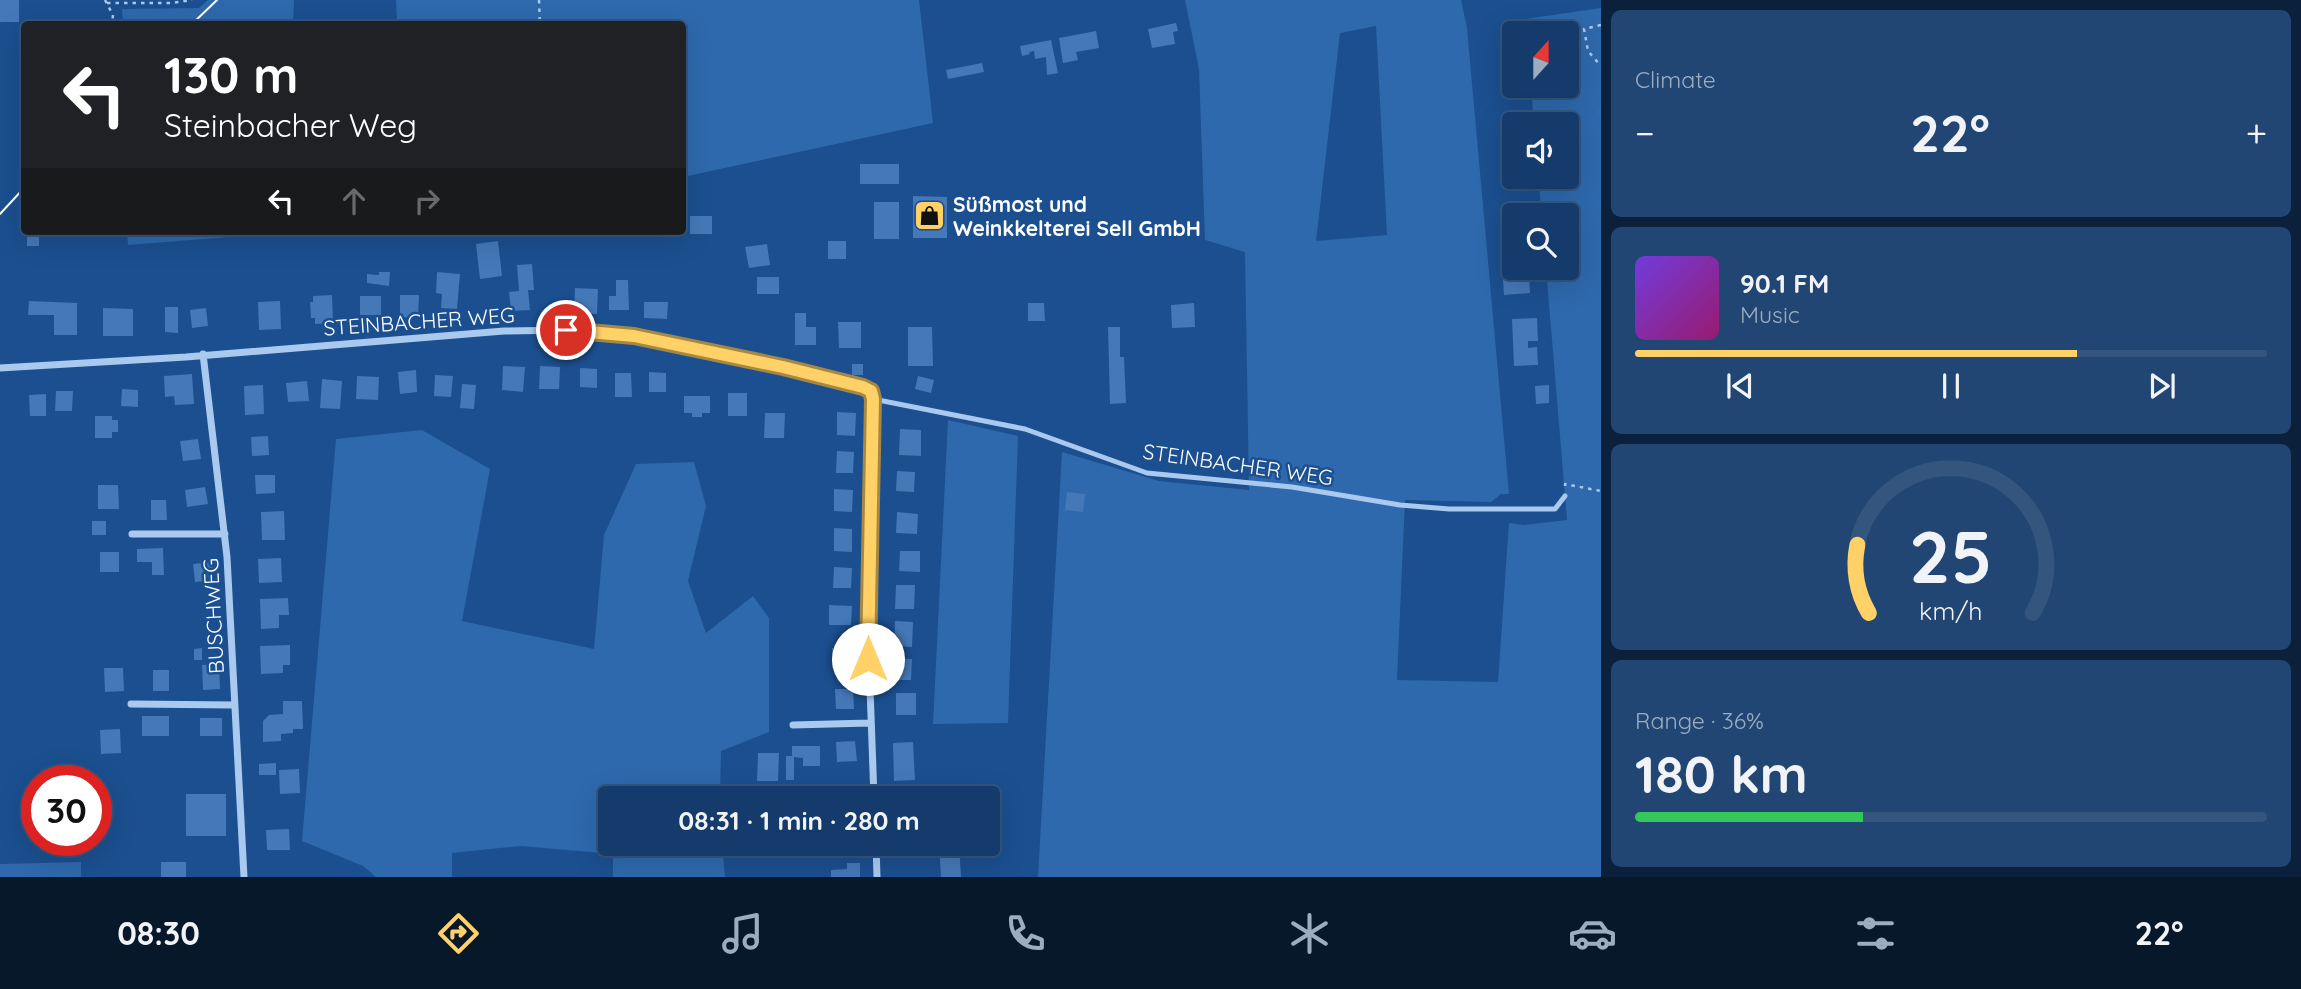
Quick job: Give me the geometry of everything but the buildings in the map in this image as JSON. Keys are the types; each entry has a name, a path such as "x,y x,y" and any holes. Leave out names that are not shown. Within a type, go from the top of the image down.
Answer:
{"street":[{"name":"STEINBACHER WEG","path":"0,368 504,331 566,330 634,336 783,367 863,387 871,391 873,399"},
{"name":"BUSCHWEG","path":"203,354 225,534 244,877"},
{"path":"873,399 868,633 873,786"},
{"path":"132,534 225,534"},
{"path":"131,704 235,705"},
{"path":"793,725 870,723"},
{"path":"876,856 877,877"}],"lane":[{"name":"STEINBACHER WEG","path":"873,399 1025,429 1147,473 1292,487 1400,505 1449,509 1555,509 1565,496"}],"path":[{"path":"112,21 113,15 106,1 171,3 192,0"},
{"path":"539,0 540,21"},
{"path":"1601,25 1584,29 1588,51 1601,66"},
{"path":"1565,484 1601,491"}],"shaded area":[{"path":"208,0 294,0 293,21 123,21 122,9 199,8"},
{"path":"396,0 919,0 933,123 686,176 686,21 397,21"},
{"path":"1185,0 1461,0 1467,28 1509,494 1501,494 1491,502 1405,500 1397,680 1498,682 1509,523 1523,525 1567,520 1547,280 1579,280 1579,203 1541,203 1539,189 1579,189 1579,112 1533,112 1532,98 1579,98 1579,21 1525,19 1601,8 1601,877 1038,877 1062,452 1159,481 1249,490 1245,252 1205,240 1199,69","holes":["1376,26 1387,235 1316,241 1340,33"]},
{"path":"127,235 241,235 241,236 128,245"},
{"path":"948,420 1018,436 1008,723 933,724"},
{"path":"422,430 490,469 462,621 594,649 604,535 636,464 694,462 706,506 688,581 706,633 753,596 769,618 769,732 721,751 720,786 598,786 598,853 521,846 452,853 452,877 376,877 363,866 302,841 336,439"},
{"path":"613,856 723,856 725,877 613,877"},
{"path":"81,862 81,877 0,877 0,864"}],"tram line":[{"path":"195,21 217,0"},
{"path":"0,214 21,191"}],"place":[{"name":"Süßmost und Weinkkelterei Sell GmbH","path":"930,216"}],"route":[{"path":"566,330 634,336 783,367 871,391 868,659"}]}
